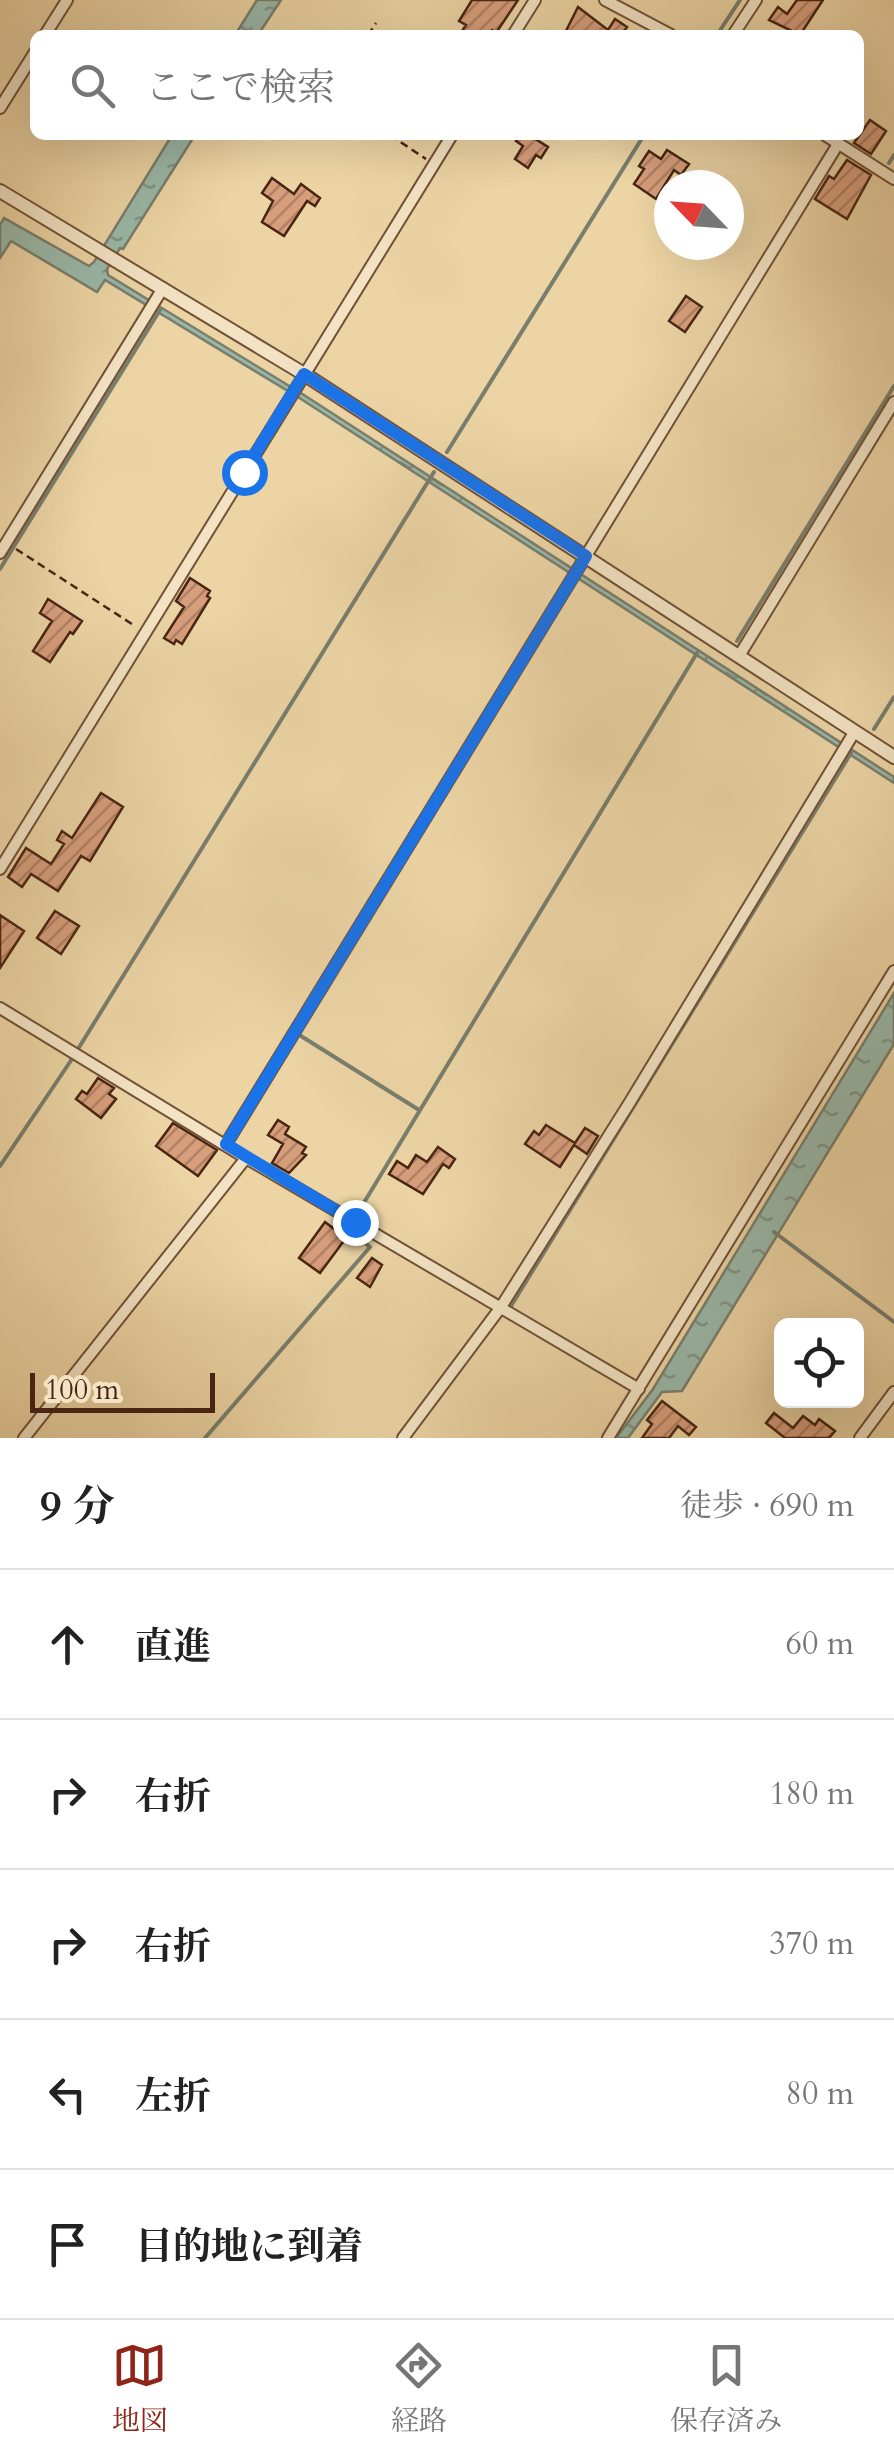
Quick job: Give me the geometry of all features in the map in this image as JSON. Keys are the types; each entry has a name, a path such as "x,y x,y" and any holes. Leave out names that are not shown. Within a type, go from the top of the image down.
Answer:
{"street":[{"path":"48,30 67,0"},
{"path":"516,30 535,0"},
{"path":"605,0 662,30"},
{"path":"736,30 756,0"},
{"path":"0,108 30,60"},
{"path":"0,869 449,140"},
{"path":"832,140 894,179"},
{"path":"226,1144 838,144"},
{"path":"1,193 115,259 156,300 586,556 739,656 852,737 894,756"},
{"path":"0,553 156,300"},
{"path":"739,656 894,402"},
{"path":"402,1438 500,1308 852,737"},
{"path":"608,1438 894,971"},
{"path":"0,1008 246,1158 640,1389"},
{"path":"24,1438 246,1158"},
{"path":"860,1438 894,1392"}],"path":[{"path":"371,30 376,23"},
{"path":"398,140 434,164"},
{"path":"18,551 145,632"}],"water":[{"path":"257,0 281,0 261,30 238,30"},
{"path":"169,140 192,140 123,249 120,248 107,269 108,275 304,395 894,777 894,783 301,399 105,280 97,292 11,241 0,258 0,225 4,218 89,266"},
{"path":"894,993 894,1044 682,1391 662,1392 628,1438 616,1438 653,1389"}],"building":[{"path":"472,0 518,0 498,30 463,30 466,25 459,21"},
{"path":"797,0 823,0 803,30 790,30 769,20 778,7 787,14"},
{"path":"578,7 608,30 566,30"},
{"path":"615,19 627,27 625,30 608,30"},
{"path":"870,120 886,131 871,154 854,143 864,140 864,129"},
{"path":"537,140 548,147 541,158 536,155 528,168 515,159 523,146 516,141"},
{"path":"667,150 689,164 685,170 654,170 654,198 634,184 649,151 661,159"},
{"path":"847,160 871,175 847,219 815,199 829,176 834,179"},
{"path":"272,178 294,194 301,184 320,198 315,206 307,201 284,236 262,222 273,201 262,193"},
{"path":"686,296 702,307 685,332 669,321"},
{"path":"190,578 210,591 210,598 182,644 176,640 174,644 164,638 184,607 176,601"},
{"path":"48,599 82,621 50,662 33,651 52,621 40,613"},
{"path":"101,793 123,807 90,861 81,856 58,891 31,874 22,887 8,877 26,848 51,864 64,844 57,840 62,831 72,838"},
{"path":"55,911 79,926 61,954 37,938"},
{"path":"0,915 24,931 0,968"},
{"path":"98,1078 114,1088 109,1094 116,1099 101,1118 76,1099 82,1091 87,1094"},
{"path":"278,1120 289,1127 285,1134 306,1147 302,1153 306,1155 289,1173 272,1163 283,1144 268,1135"},
{"path":"173,1123 217,1150 198,1176 156,1146"},
{"path":"546,1125 575,1143 585,1128 598,1136 587,1154 574,1145 560,1167 525,1144 534,1131 539,1135"},
{"path":"438,1147 455,1159 449,1168 443,1164 423,1194 389,1174 397,1161 408,1168 416,1155 427,1162"},
{"path":"325,1222 346,1238 320,1273 299,1258"},
{"path":"372,1258 382,1265 370,1287 357,1278"},
{"path":"662,1401 696,1427 689,1435 678,1426 669,1438 642,1438 652,1424 647,1420"},
{"path":"774,1413 793,1428 803,1416 815,1425 819,1419 835,1431 829,1438 785,1438 766,1423"}],"waterway":[{"path":"720,30 740,0"},
{"path":"447,452 641,140"},
{"path":"889,163 894,155"},
{"path":"0,569 160,310"},
{"path":"737,641 894,386"},
{"path":"0,1166 70,1062 434,472"},
{"path":"205,1438 370,1247 348,1229 697,653"},
{"path":"874,729 894,697"},
{"path":"511,1306 851,753"},
{"path":"301,1036 419,1110"},
{"path":"774,1232 894,1322"}],"route":[{"path":"244,472 304,374 586,556 226,1144 355,1222"}]}
